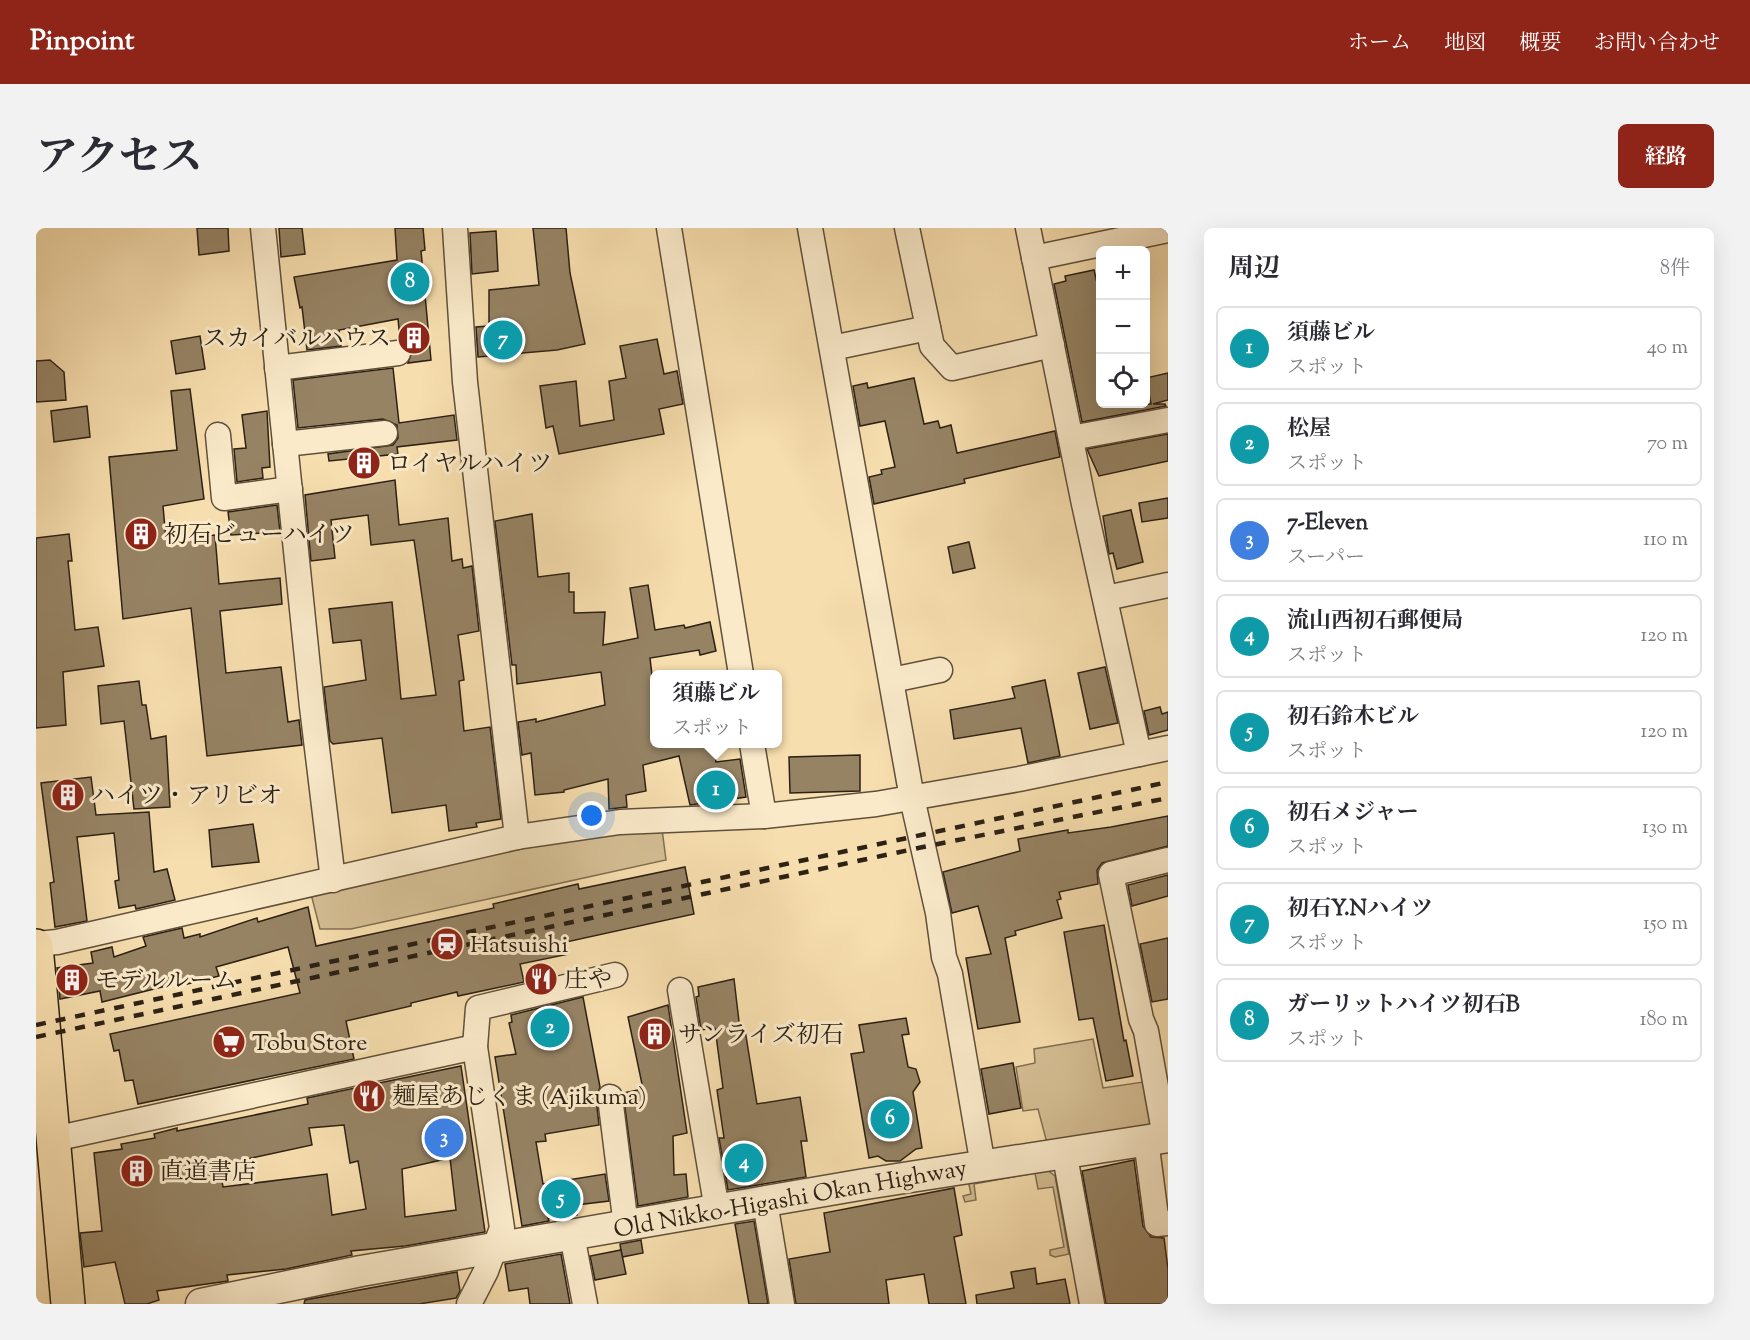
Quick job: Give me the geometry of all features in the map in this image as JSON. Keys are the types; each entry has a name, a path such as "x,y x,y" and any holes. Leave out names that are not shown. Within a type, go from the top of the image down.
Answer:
{"main road":[{"path":"36,945 68,1304"}],"street":[{"path":"263,228 333,880"},
{"path":"455,228 465,382 517,837"},
{"path":"669,228 740,670"},
{"path":"810,228 912,798 939,913 944,957 950,974 983,1166"},
{"path":"908,228 932,346 952,368 1052,345"},
{"path":"1028,228 1139,754"},
{"path":"1034,258 1168,230"},
{"path":"832,348 928,328"},
{"path":"277,368 398,353"},
{"path":"1071,438 1168,420"},
{"path":"285,444 385,433"},
{"path":"218,435 224,498 290,489"},
{"path":"1106,598 1168,585"},
{"path":"892,680 940,670"},
{"path":"753,748 764,816"},
{"path":"36,945 517,837 620,822 764,816 912,798 1168,748"},
{"path":"1168,860 1111,874 1141,1019 1146,1031 1160,1138 1157,1224 1168,1223"},
{"path":"469,1304 502,1228 475,1047 478,1008 615,975"},
{"path":"680,990 717,1210"},
{"path":"54,1139 475,1047"},
{"path":"610,1097 627,1226"},
{"name":"Old Nikko-Higashi Okan Highway","path":"201,1304 325,1278 572,1235 1064,1151 1160,1138"},
{"path":"1064,1151 1092,1304"},
{"path":"765,1202 782,1304"},
{"path":"572,1235 585,1304"}],"shaded area":[{"path":"662,829 666,860 351,929 320,929 311,894 516,845"},
{"path":"1093,1039 1103,1088 1150,1081 1153,1127 1047,1143 1038,1109 1023,1111 1016,1067 1035,1063 1034,1049"},
{"path":"1043,1167 1055,1176 1069,1254 1055,1257 1050,1255 1050,1250 1064,1247 1053,1187 1038,1189 1035,1173 974,1184 976,1200 965,1202 963,1196 971,1194 968,1180"}],"building":[{"path":"197,228 228,228 229,251 199,255"},
{"path":"279,228 302,228 305,254 281,257"},
{"path":"395,228 423,228 425,250 421,251 431,360 408,363 412,351 409,344 400,339 398,319 339,330 341,346 307,350 302,307 300,308 294,277 397,260"},
{"path":"533,228 566,228 570,273 585,344 557,350 478,357 476,327 489,326 489,290 539,285"},
{"path":"496,231 498,271 472,274 470,233"},
{"path":"1094,270 1096,279 1096,408 1150,408 1150,377 1168,373 1168,400 1153,404 1165,404 1166,406 1082,422 1054,284 1066,281 1065,276"},
{"path":"200,336 205,369 176,374 171,341"},
{"path":"657,339 664,374 677,371 683,404 659,409 664,434 559,454 553,426 546,428 540,386 576,381 580,426 614,420 609,381 626,378 620,346"},
{"path":"50,360 64,372 66,400 36,402 36,361"},
{"path":"393,368 399,423 454,415 457,440 397,447 398,454 329,461 328,454 393,445 398,438 397,425 383,419 298,428 293,380"},
{"path":"914,378 924,424 938,421 940,428 951,425 957,453 1055,431 1060,457 964,479 965,483 874,504 869,477 882,474 881,470 895,467 885,421 860,426 853,386 867,383 868,388"},
{"path":"190,389 204,499 163,506 166,540 215,535 219,584 280,578 282,604 220,611 226,673 281,667 288,722 299,720 302,745 207,756 191,608 123,619 109,457 177,450 171,391"},
{"path":"87,406 90,437 54,442 51,411"},
{"path":"267,411 270,467 262,468 263,478 237,482 234,449 246,448 242,415"},
{"path":"1168,434 1168,461 1099,476 1087,449"},
{"path":"395,480 399,525 448,518 452,561 462,559 463,568 472,566 479,631 458,635 464,680 459,681 464,731 490,727 501,819 476,823 477,827 449,831 446,805 392,813 382,738 333,744 330,741 324,687 366,680 361,640 333,643 329,609 392,602 401,699 436,695 414,540 371,545 368,515 331,520 335,558 311,561 305,495"},
{"path":"1168,498 1168,518 1142,522 1139,503"},
{"path":"277,505 280,532 231,535 228,512"},
{"path":"1131,510 1143,562 1117,569 1113,553 1109,554 1103,516"},
{"path":"532,514 538,577 569,573 569,592 574,592 574,613 605,612 603,645 638,638 630,588 648,585 655,630 684,625 685,628 710,622 716,651 700,655 699,650 650,658 650,748 714,748 716,762 740,759 746,797 690,805 679,756 643,765 646,791 626,795 627,807 609,809 608,779 564,790 564,792 535,795 531,753 522,755 518,722 536,719 536,722 605,705 601,672 517,684 516,665 512,665 495,521"},
{"path":"69,534 72,561 68,561 75,630 98,627 104,666 63,672 66,725 36,728 36,538"},
{"path":"969,542 975,568 953,573 948,547"},
{"path":"1105,667 1118,723 1090,729 1078,673"},
{"path":"1045,680 1060,756 1028,763 1021,728 954,739 950,710 1015,698 1012,687"},
{"path":"139,681 142,705 146,705 151,739 166,736 170,807 134,809 124,721 101,724 98,686"},
{"path":"1160,707 1162,714 1168,712 1168,730 1149,735 1144,711"},
{"path":"860,755 860,791 790,793 789,757"},
{"path":"91,777 96,815 149,812 154,872 167,869 175,900 136,909 135,905 119,908 115,881 119,880 114,833 77,837 87,921 55,927 50,883 54,882 41,783"},
{"path":"1168,816 1168,846 1102,863 1097,870 1098,884 1059,892 1061,899 1057,900 1062,918 1015,931 1016,935 1005,938 1020,1022 978,1029 966,958 991,954 978,906 952,913 943,872 1020,851 1018,839 1068,830 1068,833 1111,827"},
{"path":"253,824 259,862 212,867 209,830"},
{"path":"685,867 694,914 566,942 569,954 520,964 524,982 458,996 457,992 411,1003 411,1006 346,1021 354,1059 138,1104 133,1080 125,1081 119,1050 114,1051 110,1034 300,993 288,947 216,967 219,976 187,984 186,981 102,1002 100,991 60,999 57,968 93,963 91,952 112,947 114,957 146,946 143,937 182,928 184,938 200,934 200,937 257,918 258,922 308,907 316,946 494,908 493,904 578,884 579,889"},
{"path":"1168,875 1168,896 1132,906 1128,885"},
{"path":"1104,925 1124,1041 1126,1040 1133,1076 1106,1081 1093,1018 1079,1020 1064,932"},
{"path":"1168,938 1168,999 1152,1002 1140,944"},
{"path":"734,979 740,1030 745,1030 757,1104 800,1097 807,1141 801,1141 806,1177 728,1190 719,1138 724,1138 717,1090 723,1088 715,1028 701,1030 696,997 699,996 698,987"},
{"path":"583,997 600,1087 596,1098 599,1125 545,1134 546,1141 536,1142 543,1184 605,1174 609,1201 576,1205 577,1215 548,1218 549,1221 522,1226 495,1057 516,1054 509,1023 512,1022 511,1015"},
{"path":"668,1005 687,1133 673,1136 674,1175 686,1174 688,1197 638,1206 623,1093 643,1089 628,1017"},
{"path":"906,1018 909,1034 902,1035 908,1067 916,1069 920,1082 913,1092 922,1148 916,1149 900,1161 886,1161 878,1156 869,1158 851,1054 864,1052 859,1025"},
{"path":"1013,1063 1021,1108 989,1114 981,1069"},
{"path":"461,1066 485,1232 405,1246 351,1251 352,1255 286,1269 227,1275 228,1281 157,1291 159,1300 147,1304 125,1304 115,1262 84,1267 80,1233 102,1231 94,1153 122,1149 121,1144 155,1138 154,1134 177,1128 177,1131 308,1104 307,1098","holes":["344,1125 350,1163 358,1161 366,1209 332,1215 327,1174 223,1187 219,1165 312,1145 309,1128","450,1158 456,1210 405,1217 402,1169"]},
{"path":"1134,1160 1143,1226 1151,1237 1164,1238 1168,1269 1168,1304 1106,1304 1082,1171"},
{"path":"954,1188 962,1235 954,1237 966,1304 929,1304 924,1274 886,1280 889,1304 796,1304 789,1259 830,1252 824,1213"},
{"path":"754,1221 768,1304 749,1304 735,1224"},
{"path":"641,1240 643,1253 622,1257 620,1244"},
{"path":"621,1250 626,1274 595,1280 590,1256"},
{"path":"561,1254 570,1304 530,1304 528,1288 509,1291 505,1264"},
{"path":"1035,1268 1037,1284 1065,1279 1070,1304 977,1304 976,1295 1014,1288 1011,1272"},
{"path":"457,1272 460,1291 456,1298 419,1304 304,1304 305,1300"}],"railway":[{"path":"36,1025 1168,782"},
{"path":"36,1037 923,847 1168,798"}],"place":[{"name":"ガーリットハイツ初石B","path":"410,282"},
{"name":"スカイバルハウス","path":"414,338"},
{"name":"初石Y.Nハイツ","path":"503,340"},
{"name":"ロイヤルハイツ","path":"364,463"},
{"name":"初石ビューハイツ","path":"141,534"},
{"name":"須藤ビル","path":"716,790"},
{"name":"ハイツ・アリビオ","path":"68,795"},
{"name":"Hatsuishi","path":"447,944"},
{"name":"庄や","path":"541,979"},
{"name":"モデルルーム","path":"72,980"},
{"name":"松屋","path":"550,1028"},
{"name":"サンライズ初石","path":"655,1034"},
{"name":"Tobu Store","path":"229,1042"},
{"name":"麺屋あじくま (Ajikuma)","path":"369,1096"},
{"name":"初石メジャー","path":"890,1119"},
{"name":"7-Eleven","path":"444,1138"},
{"name":"流山西初石郵便局","path":"744,1163"},
{"name":"直道書店","path":"137,1171"},
{"name":"初石鈴木ビル","path":"561,1199"}]}
